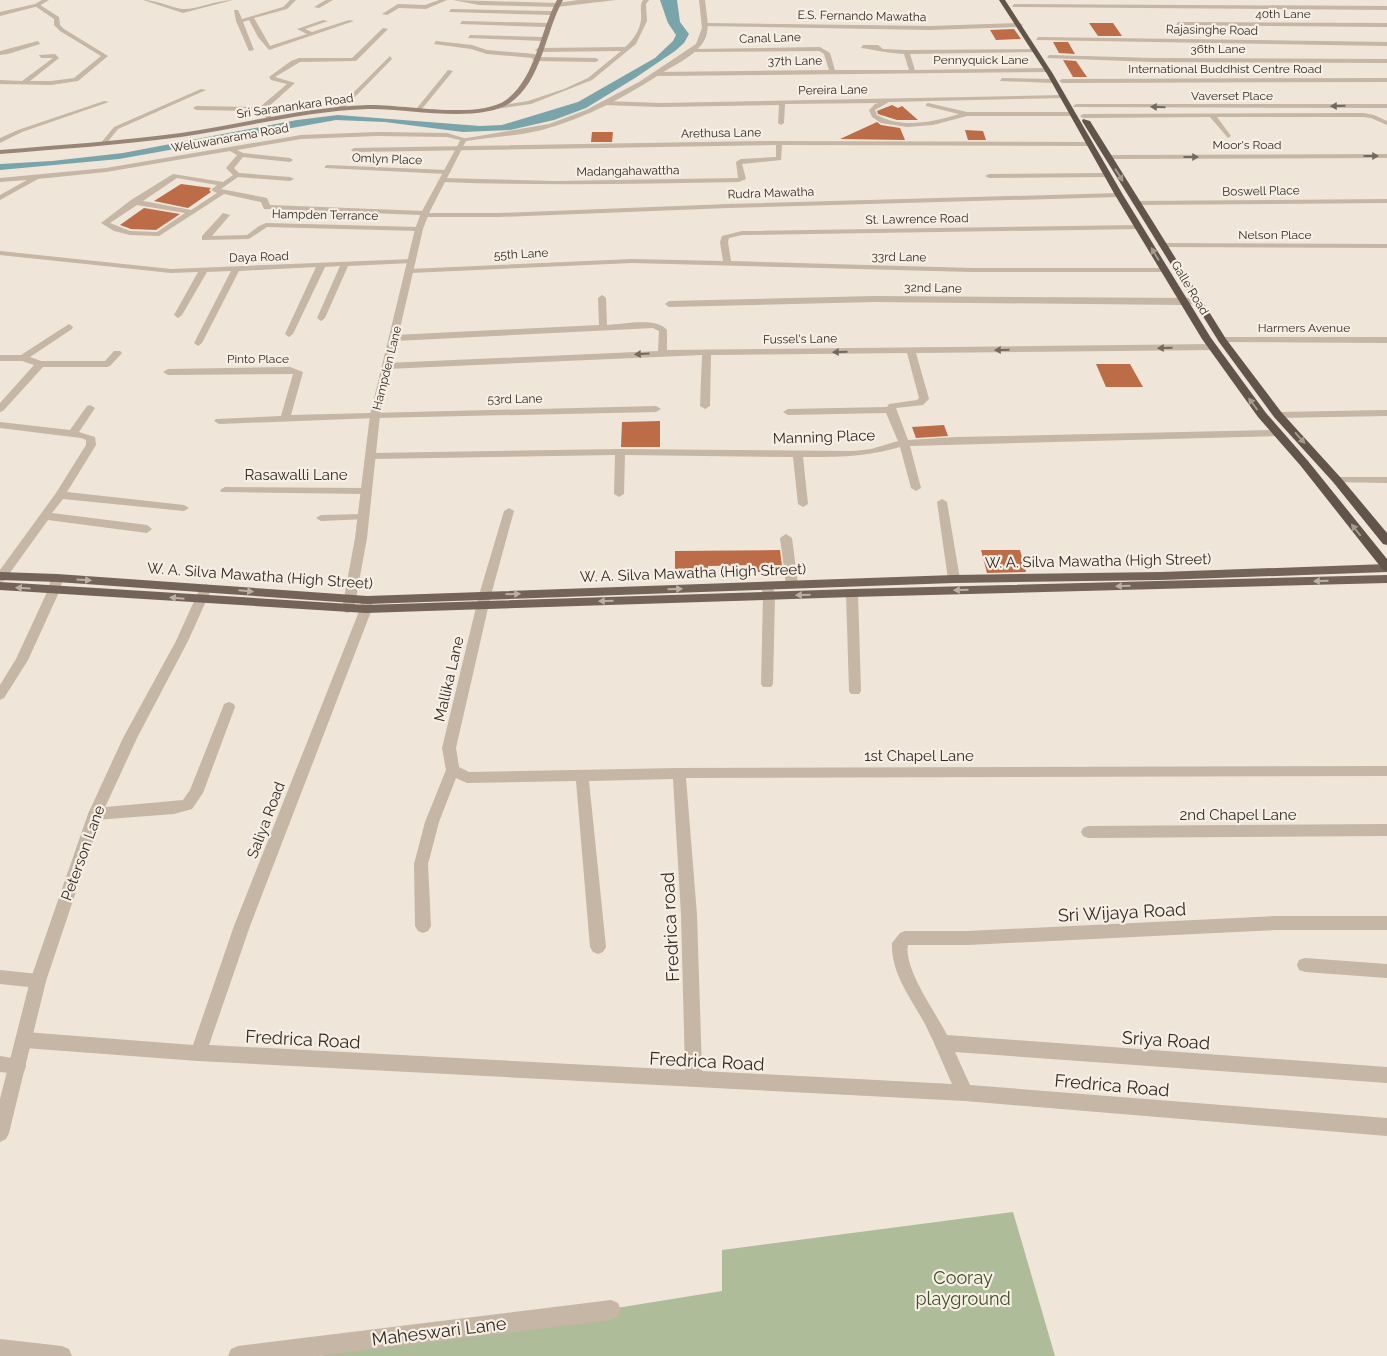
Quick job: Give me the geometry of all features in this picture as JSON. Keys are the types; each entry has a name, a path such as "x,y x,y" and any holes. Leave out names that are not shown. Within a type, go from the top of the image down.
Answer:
{"highway":[{"name":"Galle Road","path":"1002,0 1013,21 1058,81 1074,110 1079,127 1088,144 1184,302 1239,385 1387,568"},
{"name":"Galle Road","path":"1012,3 1049,57 1063,97 1074,110 1083,116 1196,301 1222,340 1278,415 1337,480 1387,541"},
{"path":"1079,127 1089,127"}],"main road":[{"name":"Sri Saranankara Road","path":"0,152 103,144 181,134 340,109 370,107 455,110 491,109 506,102 527,82 551,13 558,2"},
{"name":"W. A. Silva Mawatha (High Street)","path":"768,591 792,585 954,579 1161,576 1387,568"},
{"name":"W. A. Silva Mawatha (High Street)","path":"0,579 349,604 768,591 852,593 1387,579"}],"street":[{"path":"0,14 37,5 46,0"},
{"path":"146,0 183,11 228,0"},
{"path":"239,21 290,6 293,0"},
{"path":"317,7 330,0"},
{"path":"386,14 398,6 426,7 444,0"},
{"path":"456,0 479,3 613,0"},
{"path":"491,109 529,103 590,79 634,43 644,21 643,4 646,0"},
{"path":"692,52 704,40 705,25 702,0"},
{"path":"1012,3 1387,8"},
{"path":"0,82 51,83 76,80 105,56 62,30 57,25 58,18 37,5"},
{"path":"1245,7 1251,12"},
{"path":"236,11 251,50"},
{"path":"451,11 551,13"},
{"path":"469,11 461,26 547,25"},
{"path":"251,18 261,37 270,48 351,22"},
{"path":"1257,18 1269,30"},
{"path":"313,34 300,29 325,21"},
{"name":"E.S. Fernando Mawatha","path":"705,25 930,28 1013,21"},
{"name":"40th Lane","path":"1178,24 1387,25"},
{"path":"196,108 227,106 262,109 292,83 273,79 272,77 293,62 354,60 385,29"},
{"path":"1275,36 1282,42"},
{"path":"470,37 542,39"},
{"name":"Rajasinghe Road","path":"1038,39 1387,44"},
{"path":"0,53 6,53 38,43"},
{"path":"436,43 472,47 486,52 596,60"},
{"path":"863,47 878,47 881,51 885,52 1036,51"},
{"path":"536,55 628,49"},
{"name":"Canal Lane","path":"692,52 820,49 828,53 832,71"},
{"name":"Weluwanarama Road","path":"0,180 106,170 301,137 377,134 447,136 464,139 515,132 552,125 628,92 692,52"},
{"path":"906,52 914,71"},
{"path":"24,82 56,58 55,56 40,56"},
{"name":"36th Lane","path":"1049,57 1152,60 1387,61"},
{"path":"340,109 390,58"},
{"name":"Pennyquick Lane","path":"914,71 1048,70"},
{"path":"418,109 450,71"},
{"name":"37th Lane","path":"657,74 914,71"},
{"name":"International Buddhist Centre Road","path":"1002,80 1387,80"},
{"path":"103,144 116,128 203,90"},
{"name":"Pereira Lane","path":"603,103 629,108 1063,97"},
{"path":"0,141 20,131 106,102"},
{"path":"781,123 782,103"},
{"path":"902,103 942,108 967,114 946,120 924,123 888,124 874,116 872,110 878,104 902,103"},
{"name":"Vaverset Place","path":"967,114 1074,110 1387,106"},
{"path":"262,109 270,119"},
{"path":"1083,116 1363,115 1372,116 1387,123"},
{"path":"1213,116 1228,136"},
{"name":"Hampden Lane","path":"349,604 363,517 375,415 395,338 419,229 424,214 464,139"},
{"name":"Arethusa Lane","path":"354,150 779,144 1088,144"},
{"name":"Madangahawattha","path":"445,176 498,183 739,180 742,178 738,163 740,161 779,159 779,144"},
{"path":"230,149 241,155 290,160"},
{"path":"241,155 230,168 237,175 290,179"},
{"name":"Moor's Road","path":"1108,157 1387,156"},
{"name":"Omlyn Place","path":"327,167 445,176"},
{"path":"134,202 192,212 224,188 237,175"},
{"path":"988,176 1107,175"},
{"path":"0,198 39,176"},
{"name":"Rudra Mawatha","path":"192,212 159,234 152,235 113,229 105,222 176,176 264,200 267,207 273,208 424,214 499,214 1119,195"},
{"name":"Boswell Place","path":"1136,203 1387,201"},
{"name":"Hampden Terrance","path":"226,215 205,238 249,237 266,225 419,229"},
{"name":"St. Lawrence Road","path":"727,264 724,242 726,236 742,233 1138,227"},
{"name":"Nelson Place","path":"1162,245 1387,246"},
{"name":"Daya Road","path":"0,253 171,271 412,261"},
{"name":"33rd Lane","path":"632,261 962,270 1165,270"},
{"name":"55th Lane","path":"410,271 632,261"},
{"path":"321,318 345,264"},
{"path":"289,334 321,266"},
{"path":"198,343 236,269"},
{"path":"178,315 203,271"},
{"path":"602,298 603,326"},
{"name":"32nd Lane","path":"669,304 874,300 1196,301"},
{"path":"395,338 603,326 659,326 663,330 664,353"},
{"path":"22,358 69,327"},
{"name":"Harmers Avenue","path":"1222,340 1387,340"},
{"name":"Fussel's Lane","path":"387,366 664,353 1214,347"},
{"path":"788,412 890,410 892,406 920,403 924,399 911,351"},
{"path":"0,358 22,358 40,364 107,364 117,353"},
{"path":"706,406 707,353"},
{"path":"0,410 40,364"},
{"name":"Pinto Place","path":"168,372 290,370 298,372 285,419"},
{"path":"72,434 90,408"},
{"name":"53rd Lane","path":"375,415 656,409"},
{"path":"890,410 904,443 916,488"},
{"path":"1278,415 1387,414"},
{"path":"219,421 375,415"},
{"path":"0,424 83,435 91,439 91,445 60,495 0,579"},
{"name":"Manning Place","path":"371,456 620,452 798,454 872,452 904,443 956,440 1277,433"},
{"path":"619,494 620,452"},
{"path":"798,454 804,504"},
{"path":"1337,480 1387,480"},
{"name":"Rasawalli Lane","path":"225,490 366,491"},
{"path":"60,495 184,508"},
{"path":"942,502 954,579"},
{"name":"Mallika Lane","path":"453,770 450,748 484,600 509,511"},
{"path":"45,516 147,529"},
{"path":"321,518 363,517"},
{"path":"786,538 792,585"},
{"path":"0,695 22,660 56,584"},
{"path":"767,684 768,591"},
{"path":"852,593 855,691"},
{"name":"Peterson Lane","path":"0,1133 25,1040 38,981 95,814 130,738 182,641 203,594"},
{"name":"Saliya Road","path":"198,1053 242,926 366,604"},
{"path":"95,814 174,808 186,805 196,793 228,707"},
{"path":"423,926 421,864 432,822 453,770"},
{"name":"1st Chapel Lane","path":"453,770 467,778 679,773 1387,771"},
{"name":"Fredrica road","path":"679,773 689,915 694,1080"},
{"path":"582,774 598,947"},
{"name":"2nd Chapel Lane","path":"1088,832 1387,830"},
{"name":"Sri Wijaya Road","path":"942,1043 908,981 899,951 900,943 906,938 978,937 1275,923 1387,923"},
{"path":"1305,965 1387,971"},
{"path":"0,977 38,981"},
{"name":"Fredrica Road","path":"25,1040 198,1053 965,1093 1387,1127"},
{"path":"942,1043 965,1093"},
{"name":"Sriya Road","path":"942,1043 1387,1075"},
{"path":"0,1064 18,1066"},
{"name":"Maheswari Lane","path":"238,1356 611,1310"},
{"path":"0,1349 62,1356"}],"green space":[{"name":"Cooray playground","path":"1013,1212 1055,1356 318,1356 722,1291 722,1250"}],"water":[{"path":"660,0 677,0 680,22 689,34 684,43 635,78 586,108 554,120 510,130 463,132 385,122 336,120 119,159 0,170 0,164 52,161 123,153 297,120 338,115 480,126 502,125 578,102 655,58 673,41 676,35 668,23"}],"building":[{"path":"1089,23 1113,23 1122,36 1098,36"},
{"path":"1014,29 1021,39 996,40 990,30"},
{"path":"1053,42 1068,42 1075,54 1059,53"},
{"path":"1063,60 1076,61 1087,77 1073,77"},
{"path":"892,105 898,108 902,106 918,120 897,120 878,114 877,111"},
{"path":"877,122 881,125 900,128 905,140 840,139"},
{"path":"965,130 983,131 986,140 968,140"},
{"path":"592,132 613,132 612,142 591,142"},
{"path":"181,184 211,188 209,190 211,192 188,208 154,201"},
{"path":"144,208 180,214 156,230 131,229 120,225"},
{"path":"1096,364 1130,364 1143,387 1106,387"},
{"path":"660,421 660,447 621,447 622,422"},
{"path":"944,425 948,436 916,438 912,427"},
{"path":"780,550 783,574 753,572 752,565 708,566 708,572 675,574 675,551"},
{"path":"981,550 1020,550 1026,572 987,573"}]}
